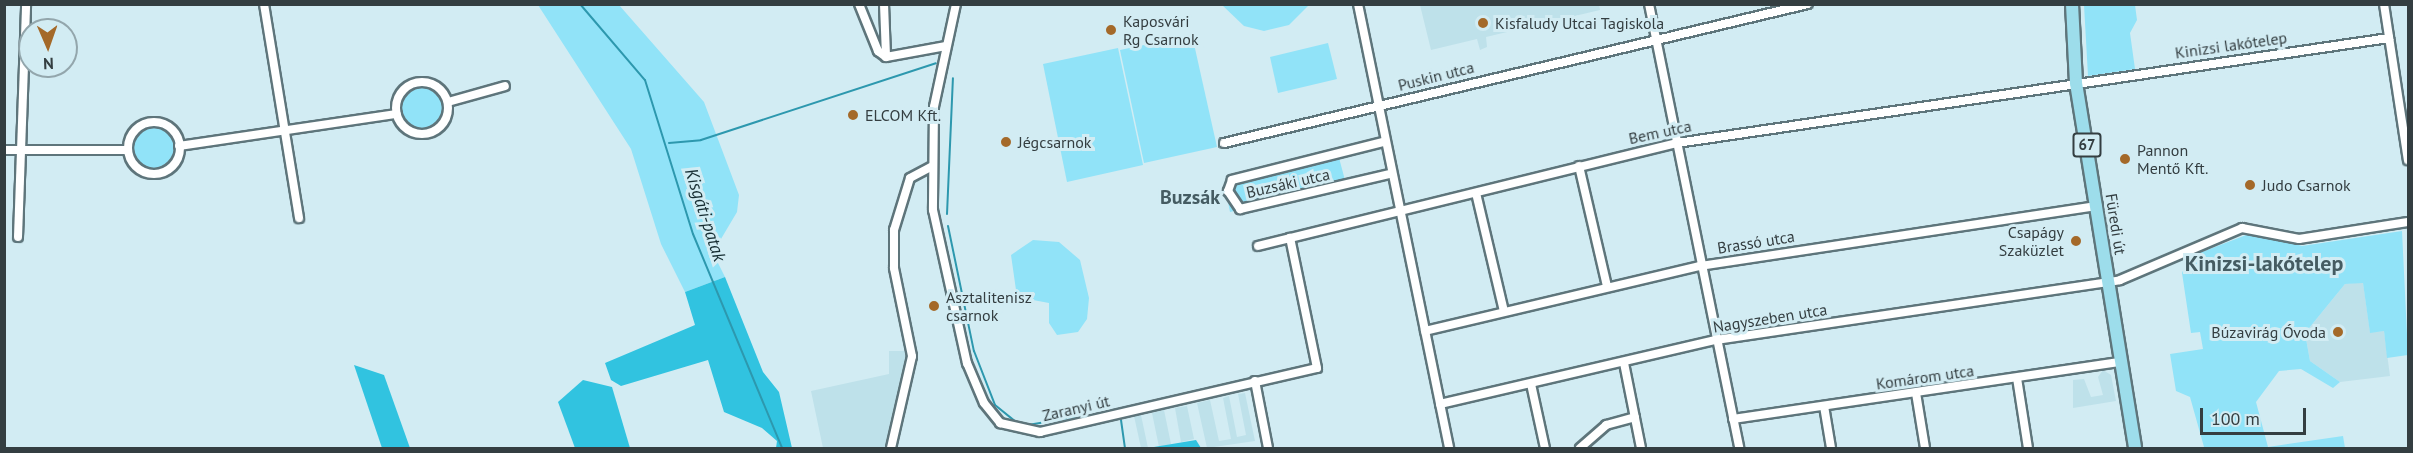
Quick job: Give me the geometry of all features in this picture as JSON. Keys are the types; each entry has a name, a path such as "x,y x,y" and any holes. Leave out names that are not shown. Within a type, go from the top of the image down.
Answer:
{"main road":[{"name":"Füredi út","path":"2072,4 2076,83 2135,448"}],"street":[{"path":"18,237 26,4"},
{"path":"264,4 299,218"},
{"path":"859,4 878,51 886,57 946,46"},
{"path":"884,4 886,57"},
{"name":"Zaranyi út","path":"956,4 934,106 931,167 935,230 956,322 978,390 1000,423 1040,432 1317,368 1290,238"},
{"path":"1358,4 1389,174 1449,448"},
{"path":"1649,4 1700,266 1739,448"},
{"name":"Puskin utca","path":"1224,143 1656,38 1808,4"},
{"path":"2385,4 2409,160"},
{"name":"Kinizsi lakótelep","path":"2076,83 2389,38"},
{"path":"417,83 439,88 448,102 446,120 424,134 407,129 397,114 399,98 417,83"},
{"name":"Bem utca","path":"1258,246 1677,143 2076,83"},
{"path":"448,102 505,86"},
{"path":"179,146 285,133 397,114"},
{"path":"156,122 172,130 179,146 175,163 151,174 135,166 128,150 132,133 156,122"},
{"name":"Buzsáki utca","path":"1383,142 1232,180 1228,190 1240,209 1389,174"},
{"path":"4,150 128,150"},
{"path":"1579,166 1607,286"},
{"path":"891,448 912,357 894,268 894,230 910,178 931,167"},
{"path":"1476,193 1504,311"},
{"name":"Brassó utca","path":"1425,331 1607,286 1700,266 2097,207"},
{"path":"2109,282 2159,268 2242,228 2299,239 2409,222"},
{"name":"Nagyszeben utca","path":"1440,404 1716,340 2109,282"},
{"name":"Komárom utca","path":"1733,419 2121,362"},
{"path":"1624,363 1641,448"},
{"path":"2017,378 2028,448"},
{"path":"1255,381 1268,448"},
{"path":"1531,384 1545,448"},
{"path":"1916,393 1925,448"},
{"path":"1824,406 1831,448"},
{"path":"1580,448 1606,425 1635,417"}],"shaded area":[{"name":"Kisfaludy Utcai Tagiskola","path":"1599,4 1600,10 1486,37 1487,47 1480,50 1477,39 1431,50 1420,5"},
{"path":"538,5 619,5 704,102 739,195 737,212 718,244 716,259 725,277 685,292 661,244 631,149"},
{"path":"1222,5 1309,5 1289,25 1264,31 1244,26"},
{"path":"2084,5 2135,5 2137,20 2130,33 2135,69 2088,76"},
{"path":"1192,35 1217,147 1144,163 1120,50"},
{"path":"1328,43 1337,79 1278,93 1270,57"},
{"path":"1118,48 1143,165 1067,182 1043,64"},
{"path":"423,86 438,93 445,108 438,123 423,130 408,123 401,108 408,93"},
{"path":"154,126 169,133 176,148 169,163 154,170 139,163 132,148 139,133"},
{"path":"1338,154 1346,184 1230,212 1224,182"},
{"path":"2402,231 2408,355 2387,358 2384,331 2370,333 2363,283 2345,284 2305,333 2310,361 2340,382 2333,388 2301,369 2279,371 2256,402 2268,447 2343,436 2345,448 2204,447 2190,397 2176,391 2170,354 2203,349 2200,332 2191,333 2182,273 2189,257 2254,232 2302,246"},
{"path":"1033,240 1059,242 1080,260 1089,298 1087,319 1078,332 1057,335 1049,323 1049,303 1017,297 1011,255"},
{"path":"725,277 763,372 779,392 792,448 776,448 777,441 762,428 724,412 708,360 621,386 611,380 605,363 695,325 685,292"},
{"name":"Búzavirág Óvoda","path":"2363,282 2370,332 2384,331 2390,376 2340,382 2310,361 2305,333 2345,284"},
{"path":"889,351 907,351 886,448 823,448 811,391 889,374"},
{"path":"354,365 384,375 410,448 382,448"},
{"path":"2103,370 2111,375 2116,401 2073,408 2073,380 2084,379 2091,397 2103,395 2098,377"},
{"path":"583,380 612,387 630,448 575,448 558,402"},
{"path":"1245,393 1255,441 1207,448 1197,403 1210,400 1219,441 1231,439 1223,398 1229,396 1237,437 1246,435 1238,394"},
{"path":"1187,406 1194,439 1181,442 1175,408"},
{"path":"1164,410 1171,444 1159,447 1152,413"},
{"path":"1141,415 1148,448 1141,448 1134,416"},
{"path":"1196,440 1201,448 1148,448"}],"waterway":[{"name":"Kisgáti-patak","path":"580,4 645,80 693,234 782,448"},
{"path":"669,143 701,140 936,63"},
{"path":"947,214 953,78"},
{"path":"948,226 974,351 995,405 1017,423"},
{"path":"1028,425 1075,417"},
{"path":"1121,420 1125,448"}],"place":[{"name":"Kisfaludy Utcai Tagiskola","path":"1483,23"},
{"name":"Kaposvári Rg Csarnok","path":"1111,30"},
{"name":"ELCOM Kft.","path":"853,115"},
{"name":"Jégcsarnok","path":"1006,142"},
{"name":"Pannon Mentő Kft.","path":"2125,159"},
{"name":"Judo Csarnok","path":"2250,185"},
{"name":"Csapágy Szaküzlet","path":"2076,241"},
{"name":"Asztalitenisz csarnok","path":"934,306"},
{"name":"Búzavirág Óvoda","path":"2338,332"}],"district":[{"name":"Buzsák","path":"1190,197"},
{"name":"Kinizsi-lakótelep","path":"2264,264"}]}
